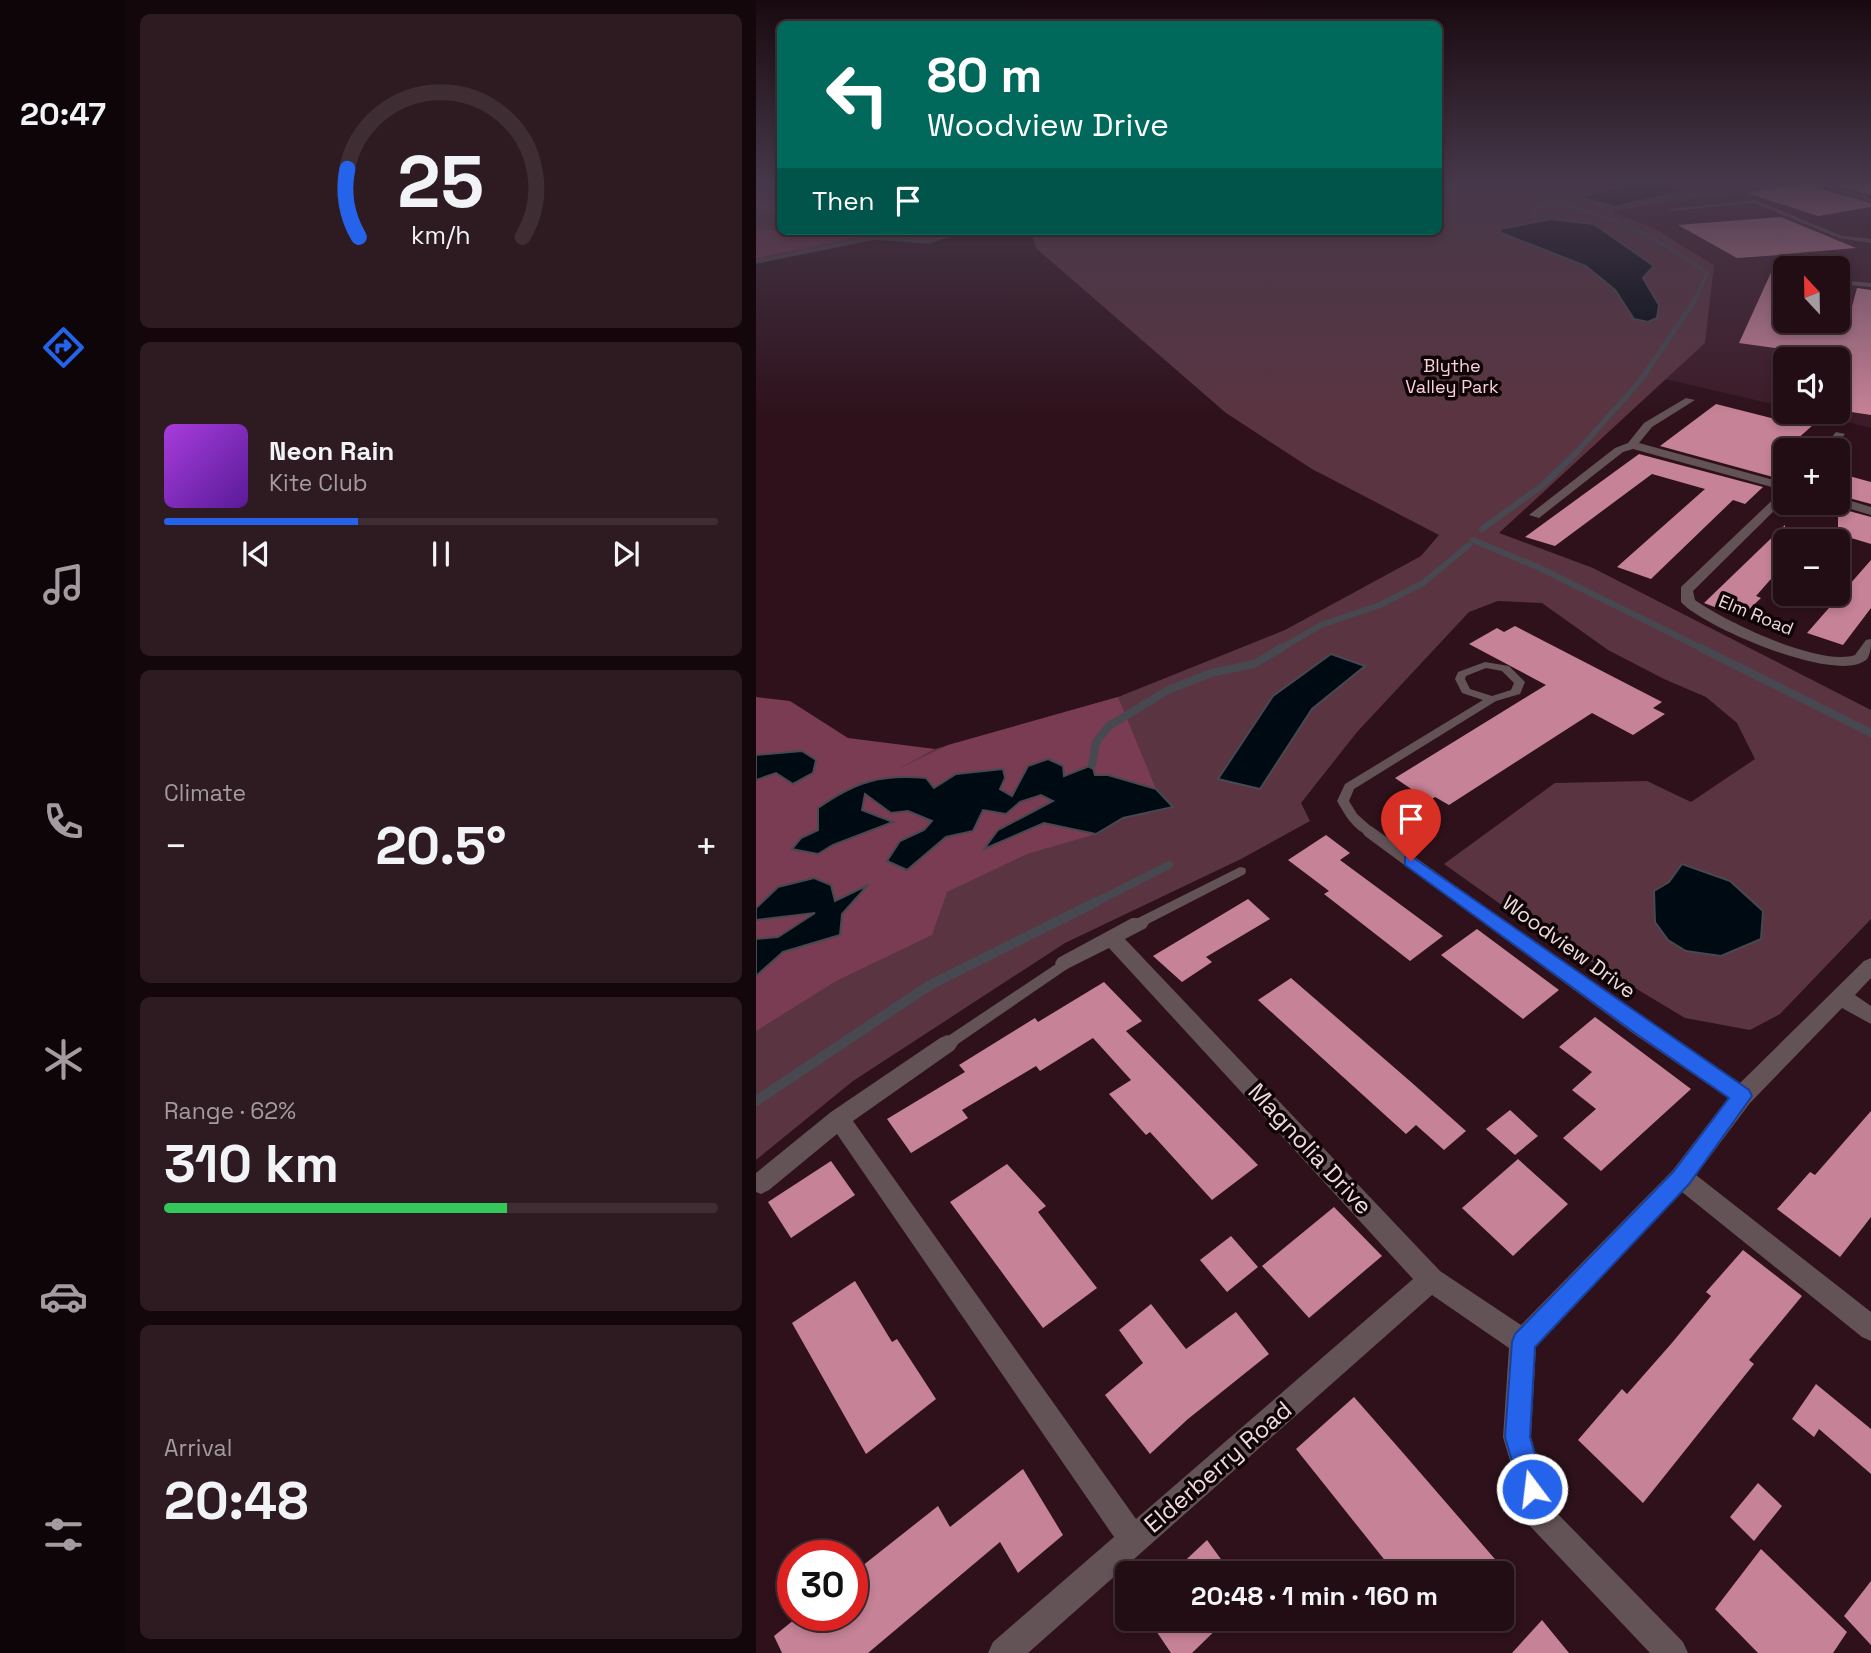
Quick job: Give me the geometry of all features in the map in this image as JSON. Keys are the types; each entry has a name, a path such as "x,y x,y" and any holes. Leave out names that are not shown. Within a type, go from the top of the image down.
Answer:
{"street":[{"path":"1535,515 1619,450 1632,445 1648,425 1690,400"},
{"path":"1836,438 1840,434"},
{"path":"1632,445 1773,484"},
{"name":"Elm Road","path":"1773,505 1686,590 1688,602 1700,613 1813,657 1843,662 1852,660 1860,658 1871,643"},
{"path":"1850,505 1871,511"},
{"name":"Woodview Drive","path":"1371,832 1632,1021 1742,1096"},
{"path":"1065,963 1139,923"},
{"name":"Magnolia Drive","path":"1112,938 1432,1280 1524,1342"},
{"path":"1672,1653 1539,1515 1517,1437 1524,1342 1681,1177 1742,1096 1871,966"},
{"path":"1841,997 1871,1016"},
{"path":"758,1185 839,1119 947,1044"},
{"path":"839,1119 1134,1541"},
{"path":"1681,1177 1871,1328"},
{"name":"Elderberry Road","path":"1004,1653 1432,1280"}],"lane":[{"path":"1850,283 1871,285"},
{"path":"1371,832 1352,817 1343,801 1349,787 1492,699 1516,692 1520,687 1517,676 1505,668 1485,665 1462,674 1460,679 1466,691 1492,699"},
{"path":"1139,923 1240,871"},
{"path":"947,1044 1065,963"}],"shaded area":[{"path":"1571,260 1646,260 1654,266 1643,278 1659,305 1657,318 1648,322 1634,319 1615,290 1586,266"},
{"path":"1666,260 1773,260 1773,333 1850,333 1850,260 1871,260 1871,428 1850,423 1850,347 1773,347 1773,404 1665,379 1705,343"},
{"path":"1331,654 1365,666 1312,709 1260,789 1218,779 1273,696"},
{"path":"756,697 790,701 848,738 935,749 898,769 948,745 1118,697 1156,789 1173,807 1123,818 1096,834 1027,854 947,892 932,935 836,981 756,1031"},
{"path":"802,751 816,760 813,773 793,784 776,773 756,780 756,755"},
{"path":"1048,759 1063,766 1064,776 1092,765 1095,775 1108,775 1156,789 1173,807 1123,818 1096,834 1044,823 984,849 998,830 1053,801 1041,795 1020,802 1006,814 983,810 973,831 946,837 907,870 887,861 900,841 924,830 932,821 908,811 891,813 865,794 862,810 893,822 833,845 818,854 792,849 801,838 818,830 818,808 856,786 881,779 910,777 926,778 934,788 956,774 1003,769 1005,778 1000,789 1012,796 1028,766"},
{"path":"1682,864 1730,881 1763,911 1761,939 1721,956 1686,951 1668,940 1655,922 1654,891 1669,882"},
{"path":"814,878 831,885 835,901 868,885 842,914 840,935 783,952 756,976 756,939 778,937 815,913 756,920 756,908 778,887"}],"green space":[{"name":"Blythe Valley Park","path":"1050,260 1706,260 1714,265 1705,343 1499,533 1593,568 1871,710 1871,919 1780,1014 1750,1030 1685,1018 1530,925 1444,864 1555,783 1647,781 1691,802 1755,759 1737,723 1706,697 1608,650 1542,603 1498,601 1469,612 1357,732 1301,803 1310,821 1241,859 1065,943 853,1081 756,1160 756,852 777,826 935,749 1118,697 1285,630 1421,556 1439,535 1312,469 1226,413"}],"building":[{"path":"1773,268 1773,333 1850,333 1850,314 1857,288 1871,290 1871,415 1850,412 1850,347 1773,348 1739,343"},
{"path":"1716,404 1773,418 1773,424 1813,425 1798,438 1773,438 1773,477 1660,446"},
{"path":"1639,454 1763,487 1745,504 1733,500 1651,579 1617,567 1705,489 1652,474 1555,546 1525,537"},
{"path":"1850,476 1871,482 1871,504 1850,498"},
{"path":"1850,511 1871,517 1871,544 1850,538 1850,529 1838,529 1838,515 1850,515"},
{"path":"1773,537 1773,577 1756,596 1761,598 1741,617 1704,603"},
{"path":"1871,560 1871,608 1843,645 1807,633 1831,606 1850,606 1850,584"},
{"path":"1515,626 1662,702 1653,708 1665,714 1633,735 1592,713 1449,805 1435,797 1429,801 1395,778 1546,685 1469,644 1497,628 1504,632"},
{"path":"1326,835 1350,853 1340,860 1443,936 1410,961 1324,894 1329,891 1288,860"},
{"path":"1248,899 1270,919 1206,957 1212,962 1182,982 1153,956"},
{"path":"1477,929 1559,990 1523,1019 1441,955"},
{"path":"1291,978 1466,1131 1444,1150 1416,1125 1406,1134 1258,1000"},
{"path":"1104,982 1142,1021 1126,1031 1258,1165 1212,1200 1150,1132 1146,1135 1109,1094 1131,1080 1093,1038 1040,1071 1036,1066 962,1110 968,1118 911,1153 887,1119 965,1072 959,1065 1035,1018 1038,1022"},
{"path":"1595,1017 1691,1089 1601,1171 1563,1138 1596,1109 1572,1090 1592,1072 1559,1047"},
{"path":"1510,1110 1538,1136 1515,1155 1486,1129"},
{"path":"1871,1111 1871,1217 1840,1257 1777,1209 1810,1172 1815,1175"},
{"path":"1518,1159 1568,1204 1513,1256 1462,1208"},
{"path":"831,1161 855,1195 791,1238 768,1202"},
{"path":"1007,1164 1046,1206 1038,1212 1097,1288 1043,1328 950,1202"},
{"path":"1334,1207 1382,1256 1309,1318 1262,1266"},
{"path":"1231,1236 1258,1267 1227,1292 1200,1260"},
{"path":"1743,1250 1802,1296 1749,1360 1754,1364 1643,1503 1578,1440 1622,1389 1627,1394 1671,1344 1711,1296 1706,1292"},
{"path":"855,1281 892,1342 897,1339 936,1399 866,1454 792,1323"},
{"path":"1151,1304 1186,1349 1236,1312 1269,1354 1188,1419 1150,1454 1105,1395 1143,1363 1119,1330"},
{"path":"1816,1384 1871,1429 1871,1474 1819,1429 1814,1437 1792,1419"},
{"path":"1354,1397 1497,1561 1385,1561 1296,1449"},
{"path":"1023,1469 1063,1535 1018,1573 1000,1542 868,1653 782,1653 774,1636 780,1631 868,1631 868,1561 938,1506 950,1527"},
{"path":"1758,1483 1782,1506 1754,1541 1730,1517"},
{"path":"1207,1540 1222,1561 1185,1561"},
{"path":"1761,1549 1847,1632 1833,1653 1758,1653 1715,1609"},
{"path":"1871,1581 1871,1645 1844,1616"},
{"path":"1542,1620 1569,1653 1512,1653"},
{"path":"1156,1631 1215,1631 1192,1653 1171,1653"}],"waterway":[{"path":"756,262 765,260"},
{"path":"1689,260 1707,273 1695,300"},
{"path":"1575,454 1640,381 1695,300"},
{"path":"1482,529 1543,485 1575,454"},
{"path":"1473,540 1540,568 1705,650"},
{"path":"1278,650 1321,625 1380,605 1423,583 1469,545"},
{"path":"1092,765 1096,742 1109,726 1168,690 1211,673 1254,664 1281,648"},
{"path":"1701,648 1705,650"},
{"path":"1705,650 1871,733"},
{"path":"1092,904 1169,865"},
{"path":"1092,904 1096,902"},
{"path":"756,1101 930,985 1092,904"}],"route":[{"path":"1411,861 1642,1028 1742,1096 1681,1177 1524,1342 1517,1437 1532,1489"}]}
